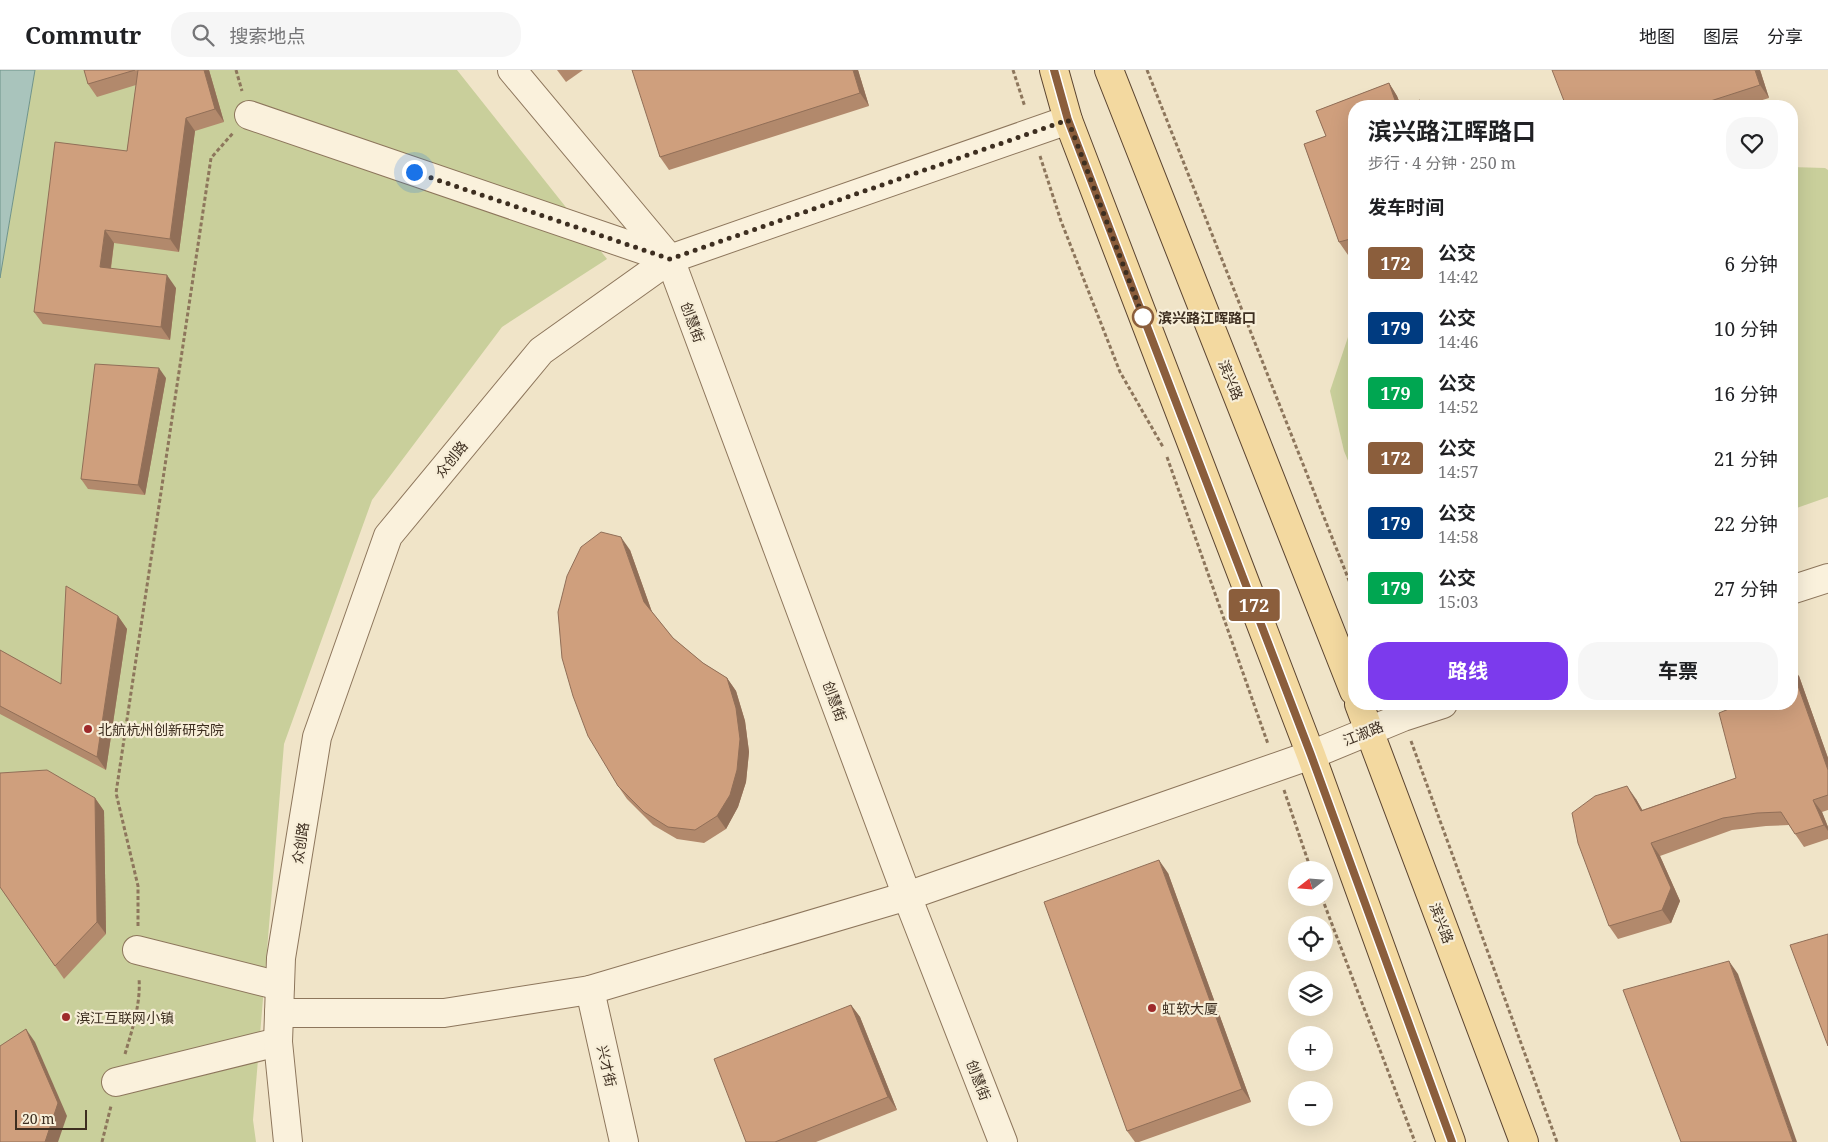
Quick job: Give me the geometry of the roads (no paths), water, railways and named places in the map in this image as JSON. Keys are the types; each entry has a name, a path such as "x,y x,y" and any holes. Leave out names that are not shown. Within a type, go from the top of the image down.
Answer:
{"main road":[{"path":"1054,70 1068,120 1311,755 1452,1142"},
{"name":"滨兴路","path":"1109,70 1348,675"},
{"name":"滨兴路","path":"1361,710 1524,1142"}],"street":[{"name":"创慧街","path":"512,70 670,259 907,896 1003,1142"},
{"path":"249,116 670,259"},
{"name":"众创路","path":"288,1142 278,1042 281,958 317,737 388,536 541,351 670,259 1068,120"},
{"path":"1798,588 1828,578"},
{"name":"江淑路","path":"279,1012 444,1013 590,990 907,896 1311,755 1425,710"},
{"path":"137,950 280,986"},
{"name":"兴才街","path":"590,990 624,1142"},
{"path":"116,1082 278,1042"}],"water":[{"path":"0,70 35,70 0,278"}],"place":[{"name":"滨兴路江晖路口","path":"1143,317"},
{"name":"北航杭州创新研究院","path":"88,729"},
{"name":"虹软大厦","path":"1152,1008"},
{"name":"滨江互联网小镇","path":"66,1017"}]}
